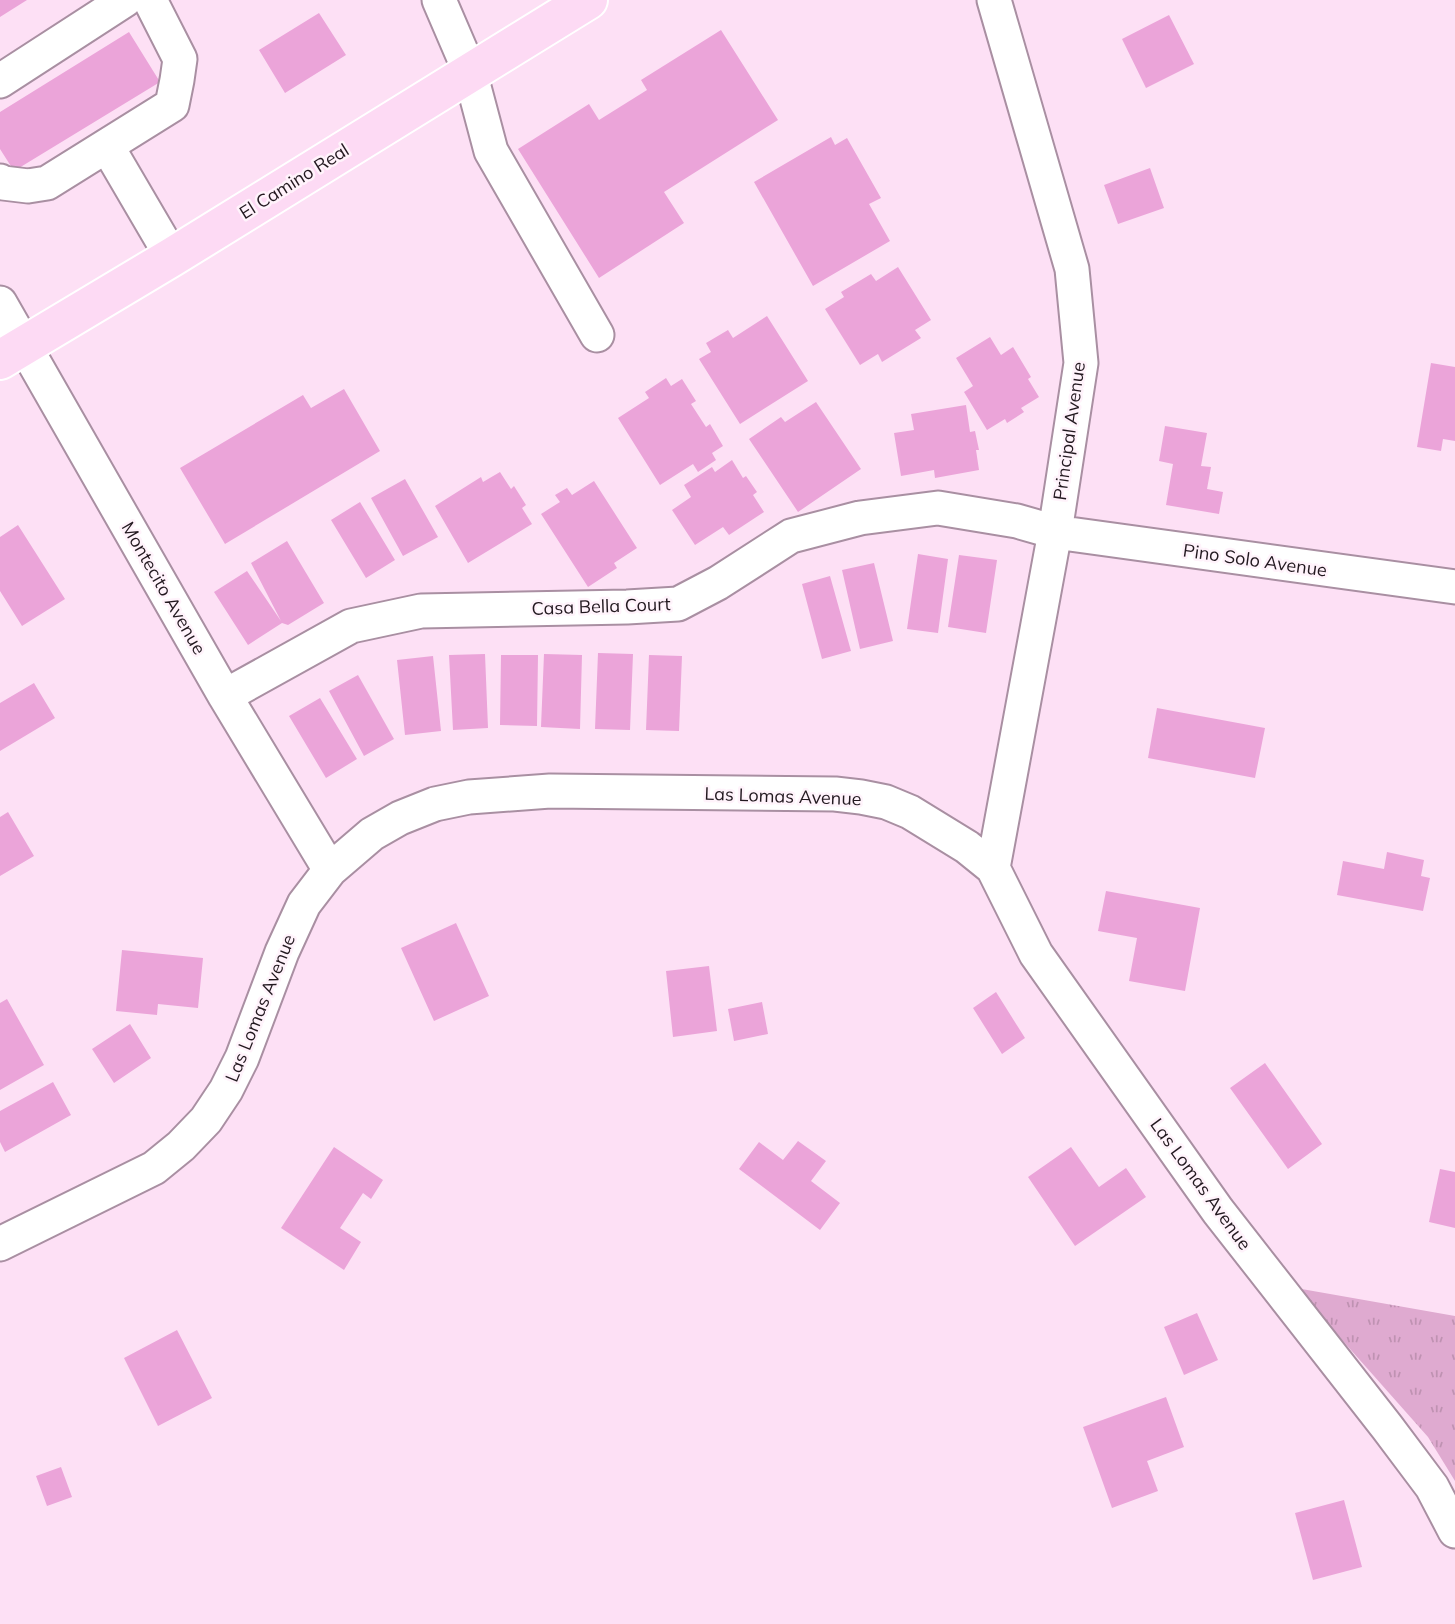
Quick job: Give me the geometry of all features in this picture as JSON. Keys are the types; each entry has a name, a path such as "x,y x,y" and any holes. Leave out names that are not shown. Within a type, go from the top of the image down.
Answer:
{"main road":[{"name":"El Camino Real","path":"13,353 588,0"}],"street":[{"path":"0,80 125,0"},
{"path":"0,181 28,186 47,183 172,106 180,59 150,0"},
{"path":"439,0 470,72 491,151 597,335"},
{"name":"Principal Avenue","path":"993,868 1055,533 1081,363 1072,269 994,0"},
{"path":"107,146 172,257"},
{"name":"Montecito Avenue","path":"0,303 13,353 330,870"},
{"name":"Casa Bella Court","path":"225,696 351,626 421,611 678,604 718,583 791,536 860,517 938,508 1017,522 1055,533"},
{"name":"Pino Solo Avenue","path":"1055,533 1455,587"},
{"name":"Las Lomas Avenue","path":"0,1244 154,1168 181,1146 206,1119 226,1090 242,1058 282,952 304,904 330,870 372,834 400,818 435,804 469,797 550,791 835,794 861,797 886,802 909,812 967,847 993,868 1035,954 1218,1211 1432,1487 1455,1531"}],"green space":[{"path":"1296,1288 1455,1316 1455,1481 1428,1437"}],"building":[{"path":"0,0 27,0 0,17"},
{"path":"319,13 346,55 285,93 259,50"},
{"path":"1169,15 1194,64 1146,88 1122,39"},
{"path":"721,30 778,120 664,192 684,223 599,278 518,149 589,104 599,120 647,90 641,80"},
{"path":"129,32 160,82 14,171 0,149 0,112"},
{"path":"831,137 835,145 847,138 881,198 869,204 890,241 813,286 754,182"},
{"path":"1150,168 1164,208 1118,224 1104,185"},
{"path":"898,267 931,320 915,330 921,338 882,362 878,354 860,365 825,309 844,297 841,292 871,274 876,281"},
{"path":"767,316 808,381 740,424 699,359 711,352 706,343 728,330 733,338"},
{"path":"990,337 1001,355 1013,347 1031,377 1028,379 1039,397 1021,408 1024,412 1007,423 1005,419 987,430 964,392 973,386 956,358"},
{"path":"1431,363 1455,367 1455,441 1443,439 1441,451 1417,447"},
{"path":"666,378 671,386 682,379 696,401 691,404 706,427 710,424 723,446 712,453 716,460 698,472 693,464 660,485 618,418 649,398 645,392"},
{"path":"344,389 380,451 225,544 180,468 303,395 311,408"},
{"path":"816,402 861,469 798,512 749,439 781,417 785,422"},
{"path":"966,405 970,432 975,431 979,450 976,450 979,470 935,478 934,470 901,476 894,433 914,430 911,414"},
{"path":"1165,426 1207,433 1201,466 1211,467 1207,489 1223,492 1219,514 1166,505 1173,464 1159,461"},
{"path":"732,460 743,478 746,476 757,492 753,495 764,512 729,535 723,527 695,545 672,510 691,497 684,485 712,467 715,472"},
{"path":"500,472 511,489 514,486 526,505 522,508 532,524 468,563 435,506 481,477 483,482"},
{"path":"405,479 438,537 403,556 371,498"},
{"path":"594,481 637,548 614,563 617,568 588,587 541,514 560,502 555,495 567,488 572,495"},
{"path":"360,502 395,560 366,578 331,520"},
{"path":"18,525 65,599 22,626 0,591 0,537"},
{"path":"287,541 324,603 288,625 282,623 248,645 214,592 247,571 281,621 251,563"},
{"path":"918,554 948,559 938,633 907,629"},
{"path":"959,555 997,560 986,633 948,627"},
{"path":"874,563 893,641 860,649 842,570"},
{"path":"830,576 851,651 822,659 802,584"},
{"path":"598,653 633,654 630,730 595,729"},
{"path":"485,654 488,728 453,730 449,655"},
{"path":"544,654 582,655 580,729 541,727"},
{"path":"501,655 538,655 537,726 500,725"},
{"path":"649,655 682,656 679,731 646,730"},
{"path":"433,656 441,731 405,735 397,660"},
{"path":"358,675 394,739 364,756 329,691"},
{"path":"34,683 55,718 0,751 0,703"},
{"path":"320,698 357,759 326,778 289,716"},
{"path":"1157,708 1265,728 1255,778 1148,758"},
{"path":"8,812 34,856 0,876 0,817"},
{"path":"1387,852 1424,860 1421,876 1430,878 1423,911 1337,895 1343,861 1384,869"},
{"path":"1106,891 1200,908 1185,991 1129,981 1137,938 1098,931"},
{"path":"456,923 489,996 434,1021 401,948"},
{"path":"122,950 203,958 198,1008 158,1004 157,1015 116,1011"},
{"path":"709,966 717,1031 673,1037 666,971"},
{"path":"996,992 1025,1038 1002,1054 973,1008"},
{"path":"7,999 44,1065 0,1090 0,1003"},
{"path":"762,1002 768,1034 734,1041 728,1009"},
{"path":"130,1024 151,1058 114,1083 92,1049"},
{"path":"1265,1063 1322,1144 1288,1169 1230,1088"},
{"path":"53,1082 71,1115 5,1152 0,1142 0,1111"},
{"path":"798,1141 826,1161 811,1181 840,1203 820,1230 739,1169 759,1142 783,1160"},
{"path":"334,1147 383,1180 371,1199 363,1193 340,1228 361,1242 344,1270 281,1228"},
{"path":"1071,1147 1099,1187 1126,1168 1146,1197 1075,1246 1028,1177"},
{"path":"1440,1169 1455,1172 1455,1228 1429,1222"},
{"path":"1197,1313 1218,1360 1184,1375 1164,1327"},
{"path":"177,1330 212,1398 158,1426 124,1358"},
{"path":"1166,1397 1184,1447 1147,1461 1158,1491 1112,1508 1083,1427"},
{"path":"61,1467 72,1497 47,1506 36,1476"},
{"path":"1344,1500 1362,1567 1313,1580 1295,1513"}]}
